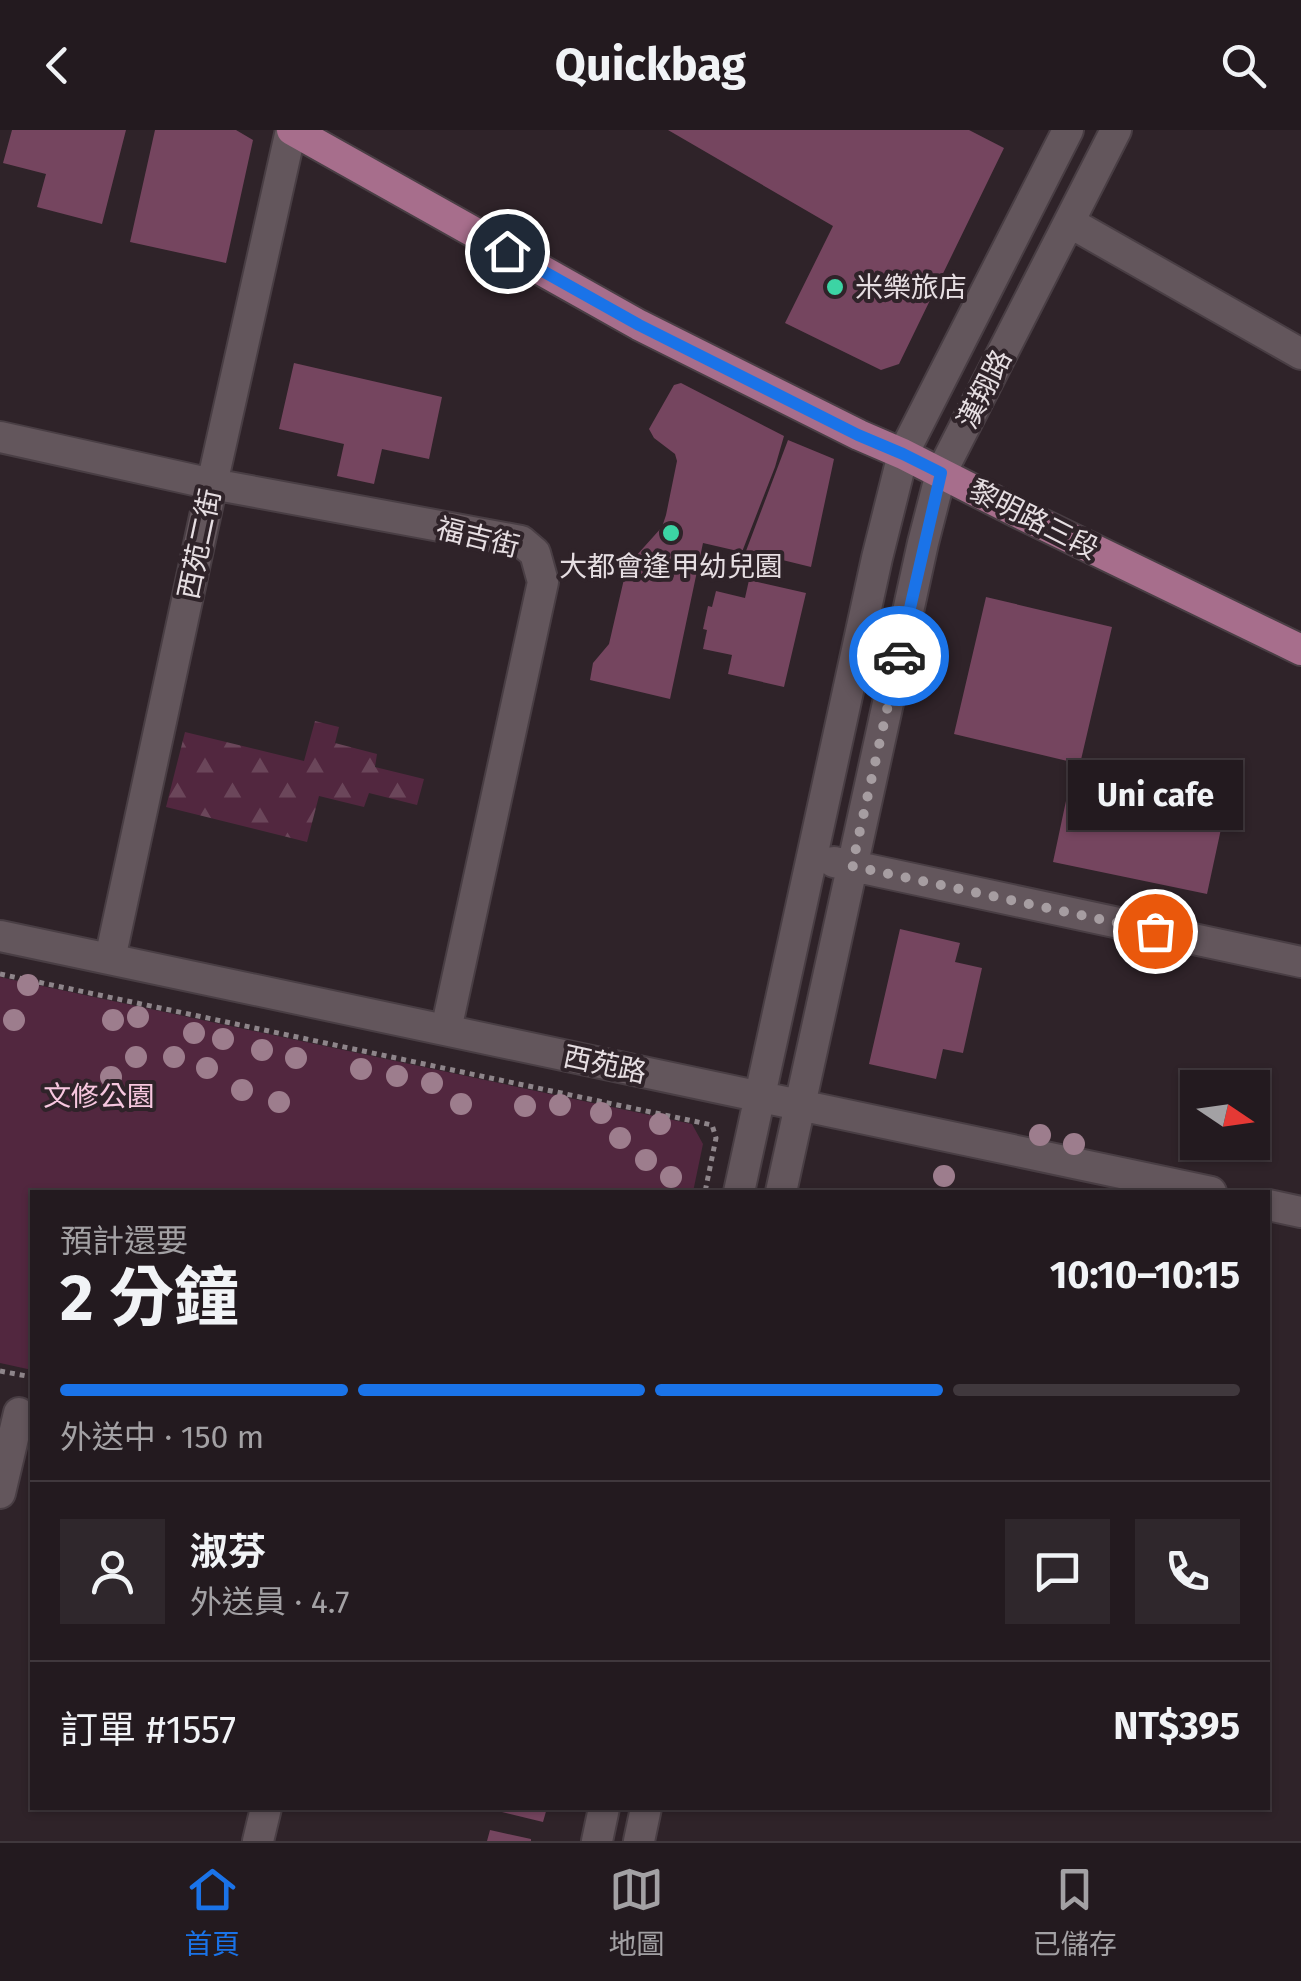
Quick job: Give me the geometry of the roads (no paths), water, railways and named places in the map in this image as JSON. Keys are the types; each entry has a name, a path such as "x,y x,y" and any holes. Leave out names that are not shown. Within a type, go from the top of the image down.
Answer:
{"main road":[{"name":"黎明路三段","path":"291,130 639,325 1301,650"}],"street":[{"name":"西苑二街","path":"110,959 291,130"},
{"name":"漢翔路","path":"739,1190 903,454 1068,130"},
{"name":"漢翔路","path":"781,1190 941,473 1116,130"},
{"path":"1069,222 1301,354"},
{"name":"福吉街","path":"0,436 212,484 522,541 535,553 543,582 446,1030"},
{"path":"812,857 1301,962"},
{"name":"西苑路","path":"0,936 1201,1190"},
{"path":"1270,1204 1301,1212"},
{"path":"0,1494 17,1412"},
{"path":"258,1841 266,1810"},
{"path":"597,1841 604,1810"},
{"path":"639,1841 646,1810"}],"place":[{"name":"米樂旅店","path":"835,287"},
{"name":"大都會逢甲幼兒園","path":"671,533"},
{"name":"Uni cafe","path":"1155,931"}],"park label":[{"name":"文修公園","path":"99,1096"}]}
